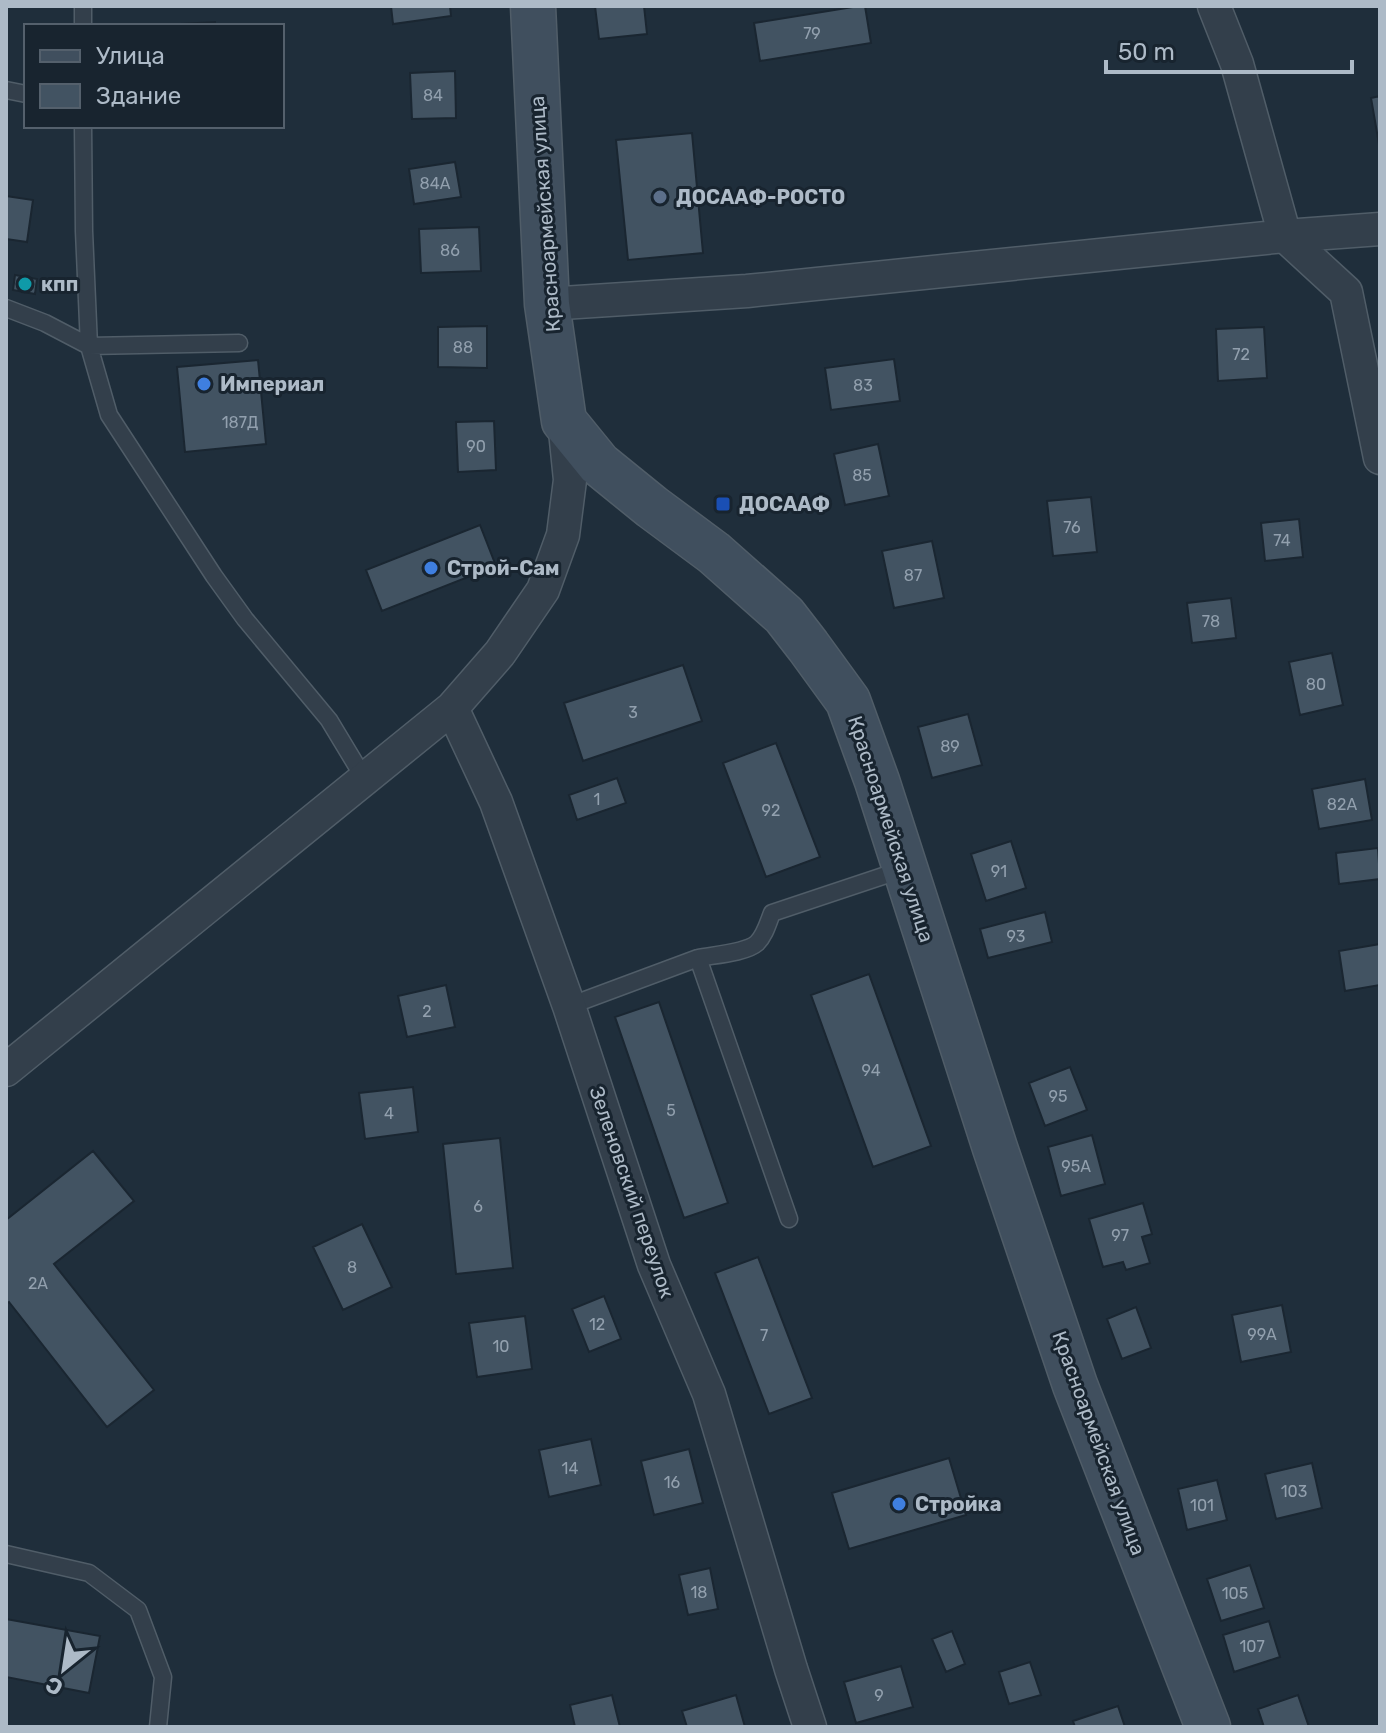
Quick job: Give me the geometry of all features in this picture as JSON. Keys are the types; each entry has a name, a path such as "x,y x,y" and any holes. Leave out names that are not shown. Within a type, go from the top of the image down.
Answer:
{"street":[{"name":"Красноармейская улица","path":"533,6 547,304 564,421 599,464 714,553 784,615 848,701 1075,1385 1208,1727"},
{"path":"1214,6 1237,64 1285,236 1346,292 1380,458"},
{"path":"547,304 747,291 1380,229"},
{"path":"6,1070 452,708 500,653 543,590 563,535 570,480 564,421"},
{"name":"Зеленовский переулок","path":"452,708 496,802 569,1006 654,1265 709,1394 810,1727"}],"lane":[{"path":"83,128 89,346 109,415 214,576 245,619 329,720 364,778"},
{"path":"6,308 45,323 89,346 239,343"},
{"path":"569,1006 698,958 756,944 772,913 905,868"},
{"path":"698,958 789,1219"},
{"path":"6,1554 89,1573 138,1610 163,1677 158,1727"}],"building":[{"path":"391,6 450,6 451,16 393,24"},
{"path":"595,6 644,6 647,34 599,39"},
{"path":"865,6 871,43 760,61 754,23"},
{"path":"455,71 456,118 412,119 410,73"},
{"path":"1380,96 1380,150 1371,98"},
{"name":"ДОСААФ-РОСТО","path":"692,133 703,253 628,260 616,140"},
{"path":"455,162 461,197 414,204 409,169"},
{"path":"6,196 33,200 27,242 6,239"},
{"path":"479,227 481,271 421,273 419,229"},
{"name":"кпп","path":"15,275 37,279 35,294 13,290"},
{"path":"487,326 487,368 438,367 438,327"},
{"path":"1264,327 1267,378 1218,381 1216,329"},
{"path":"894,359 900,401 831,410 825,368"},
{"path":"258,360 266,444 185,452 177,367"},
{"path":"494,421 496,470 458,472 456,422"},
{"path":"878,444 889,496 845,505 834,454"},
{"path":"1091,497 1097,552 1053,556 1047,501"},
{"path":"1299,519 1303,557 1265,561 1261,523"},
{"name":"Строй-Сам","path":"480,525 496,566 382,611 366,570"},
{"path":"932,541 944,598 894,608 882,551"},
{"path":"1231,598 1236,638 1192,643 1187,603"},
{"path":"1332,653 1343,705 1300,715 1289,662"},
{"path":"683,665 702,721 583,761 564,703"},
{"path":"968,714 982,765 932,778 918,727"},
{"path":"776,743 820,857 766,877 723,763"},
{"path":"617,778 626,803 577,820 569,795"},
{"path":"1365,779 1372,820 1319,829 1312,789"},
{"path":"1011,841 1026,888 986,901 971,854"},
{"path":"1378,848 1380,879 1339,884 1336,853"},
{"path":"1045,912 1052,942 988,958 980,929"},
{"path":"1380,944 1380,985 1345,991 1339,951"},
{"path":"869,974 931,1146 873,1167 811,995"},
{"path":"446,985 455,1027 407,1037 398,996"},
{"path":"659,1002 728,1203 684,1218 615,1017"},
{"path":"1070,1067 1087,1110 1045,1126 1029,1083"},
{"path":"413,1087 418,1132 365,1139 359,1093"},
{"path":"1092,1135 1105,1184 1061,1196 1048,1147"},
{"path":"500,1138 513,1268 456,1274 443,1144"},
{"path":"93,1151 134,1201 54,1264 154,1390 107,1427 9,1302 6,1304 6,1220"},
{"path":"1143,1203 1152,1234 1142,1237 1150,1263 1126,1270 1123,1262 1103,1267 1089,1219"},
{"path":"362,1224 392,1287 343,1310 313,1247"},
{"path":"758,1257 812,1398 769,1414 715,1273"},
{"path":"604,1296 621,1339 589,1352 572,1309"},
{"path":"1282,1305 1291,1352 1241,1362 1232,1315"},
{"path":"1136,1307 1151,1348 1122,1359 1107,1319"},
{"path":"525,1316 532,1369 477,1377 469,1323"},
{"path":"591,1439 601,1485 549,1497 539,1450"},
{"path":"689,1449 703,1503 654,1515 641,1461"},
{"name":"Стройка","path":"949,1458 966,1515 849,1549 832,1493"},
{"path":"1312,1463 1322,1508 1276,1519 1265,1474"},
{"path":"1217,1480 1227,1520 1187,1530 1178,1489"},
{"path":"1250,1565 1264,1608 1221,1621 1207,1579"},
{"path":"710,1568 718,1609 688,1615 679,1575"},
{"path":"6,1619 100,1636 89,1693 6,1677"},
{"path":"1269,1621 1280,1657 1234,1672 1223,1635"},
{"path":"952,1631 965,1664 946,1672 932,1639"},
{"path":"1030,1662 1041,1695 1009,1704 999,1672"},
{"path":"901,1666 913,1707 856,1723 844,1682"},
{"path":"612,1695 620,1727 575,1727 570,1705"},
{"path":"736,1695 745,1727 687,1727 682,1711"},
{"path":"1298,1695 1309,1727 1264,1727 1258,1709"},
{"path":"1118,1706 1125,1727 1075,1727 1073,1721"}],"place":[{"name":"ДОСААФ-РОСТО","path":"660,197"},
{"name":"кпп","path":"25,284"},
{"name":"Империал","path":"204,384"},
{"name":"ДОСААФ","path":"723,504"},
{"name":"Строй-Сам","path":"431,568"},
{"name":"Стройка","path":"899,1504"}]}
